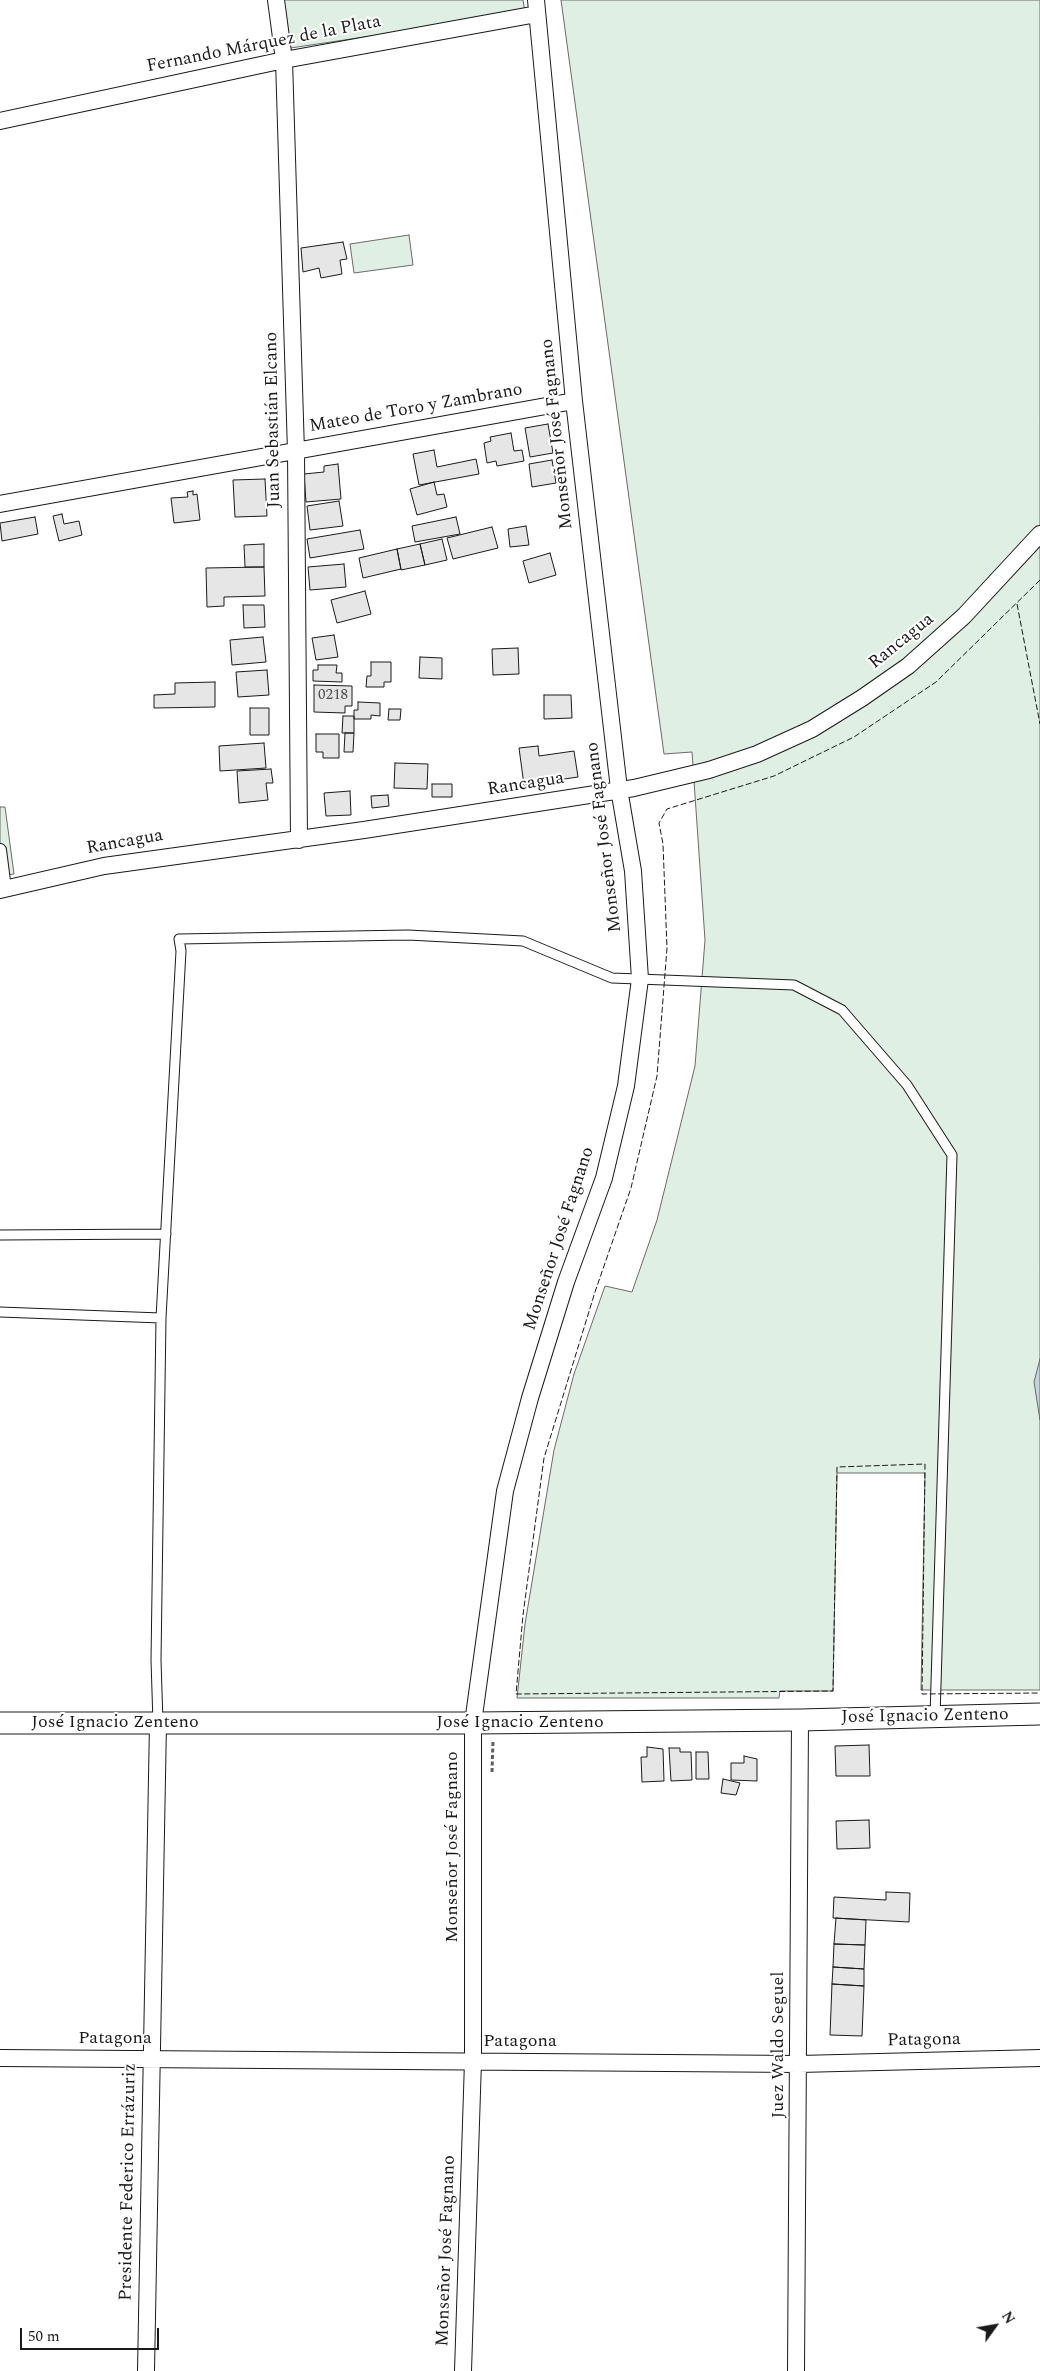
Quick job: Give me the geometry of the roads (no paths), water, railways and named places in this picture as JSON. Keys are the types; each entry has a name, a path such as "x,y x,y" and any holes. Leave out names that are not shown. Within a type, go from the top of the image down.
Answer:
{"street":[{"name":"Juan Sebastián Elcano","path":"276,0 284,60 296,452 299,840"},
{"name":"Fernando Márquez de la Plata","path":"0,121 536,7"},
{"name":"Monseñor José Fagnano","path":"463,2371 483,1723 505,1491 530,1398 566,1282 604,1178 626,1086 640,979 633,871 619,789 574,401 536,7"},
{"name":"Mateo de Toro y Zambrano","path":"0,504 574,401"},
{"name":"Rancagua","path":"2,889 104,866 299,840 619,789 709,770 757,754 812,730 908,666 964,616 1040,534"},
{"path":"0,850 2,889"},
{"name":"José Ignacio Zenteno","path":"0,1722 483,1723 800,1720 1040,1714"},
{"name":"Juez Waldo Seguel","path":"796,2371 800,1720"},
{"name":"Presidente Federico Errázuriz","path":"146,2371 158,1723"},
{"name":"Patagona","path":"0,2058 799,2064 1040,2058"}],"lane":[{"path":"158,1723 156,1660 161,1318 181,951 179,939 408,935 523,941 612,978 794,985 842,1010 907,1085 952,1156 935,1717"},
{"path":"0,1235 166,1234"},
{"path":"0,1312 161,1318"}]}
